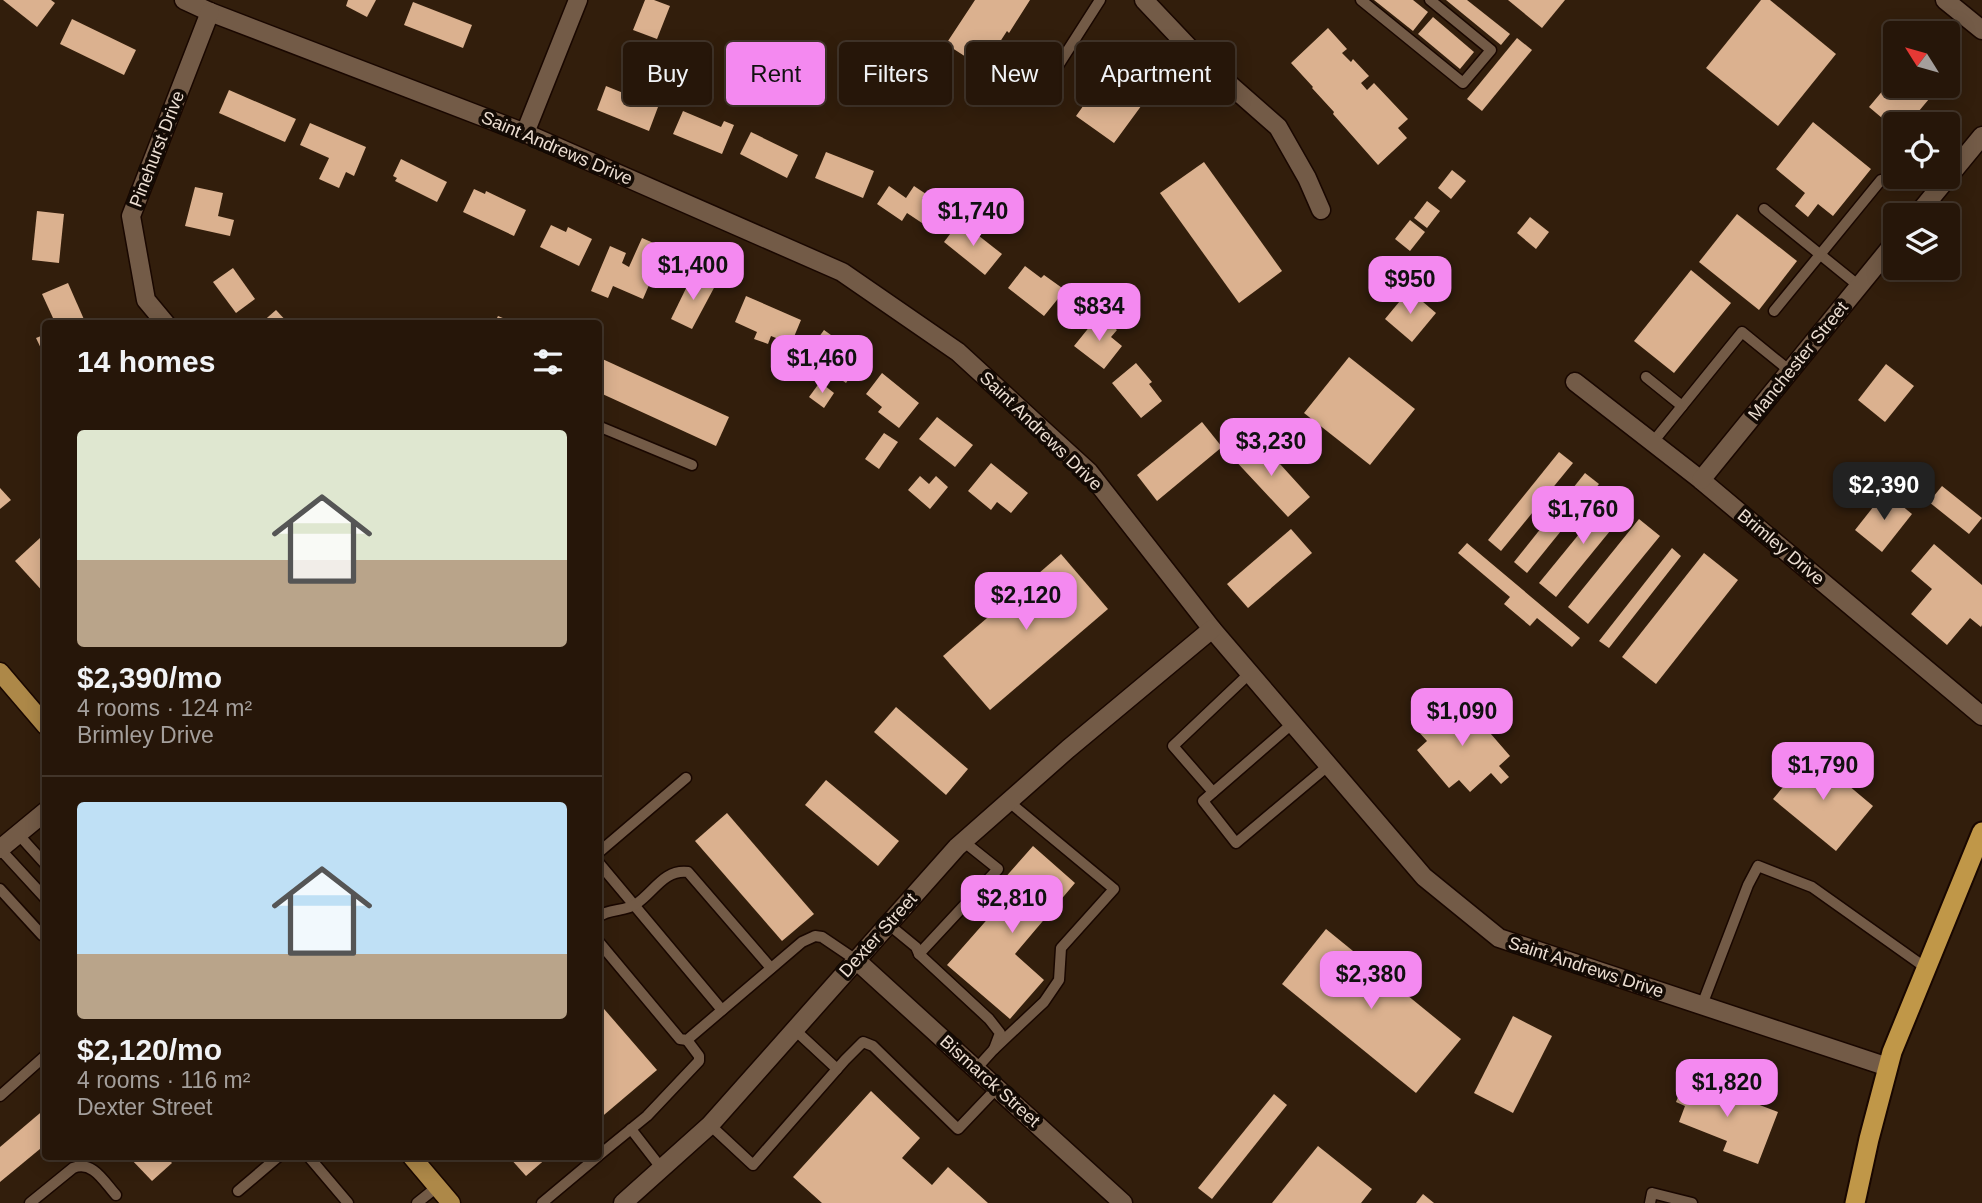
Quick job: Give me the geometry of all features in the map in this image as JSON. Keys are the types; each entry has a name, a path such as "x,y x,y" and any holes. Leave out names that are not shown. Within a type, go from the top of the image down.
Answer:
{"highway":[{"path":"1855,1203 1892,1052 1982,832"}],"main road":[{"path":"0,672 42,721"},
{"path":"414,1160 451,1203"}],"street":[{"name":"Saint Andrews Drive","path":"184,0 525,133 842,272 958,352 1089,472 1212,629 1424,877 1499,938 1888,1066"},
{"path":"525,133 578,0"},
{"path":"1144,0 1196,55 1278,128 1307,178 1321,210"},
{"path":"1945,0 1982,30"},
{"name":"Pinehurst Drive","path":"163,320 146,300 131,216 210,12"},
{"path":"1927,203 1982,136"},
{"name":"Manchester Street","path":"1701,480 1883,257"},
{"name":"Brimley Drive","path":"1576,382 1701,480 1982,716"},
{"name":"Dexter Street","path":"623,1203 710,1125 963,841 1212,629"},
{"path":"0,849 42,814"},
{"name":"Bismarck Street","path":"856,960 1123,1203"}],"lane":[{"path":"1062,59 1100,0"},
{"path":"1361,0 1463,83 1491,50 1430,0"},
{"path":"1774,311 1881,180"},
{"path":"1765,209 1859,286"},
{"path":"1653,442 1742,332 1790,371"},
{"path":"1646,377 1682,406"},
{"path":"602,428 692,465"},
{"path":"1213,792 1172,746 1250,673"},
{"path":"1293,723 1203,801 1236,844 1329,765"},
{"path":"602,850 686,778"},
{"path":"976,1069 1044,1002 1059,981 1061,948 1114,890 1009,801"},
{"path":"18,834 42,861"},
{"path":"919,954 998,869 963,841"},
{"path":"0,849 42,895"},
{"path":"1702,1005 1748,885 1758,866 1812,887 1926,968"},
{"path":"602,867 722,1010"},
{"path":"602,914 634,906 672,873 688,872 771,968"},
{"path":"0,889 42,935"},
{"path":"888,924 916,947 919,954 989,1019 1000,1033 994,1049"},
{"path":"687,1040 802,942 816,936 822,937 856,960"},
{"path":"602,946 680,1039 687,1040 699,1056 699,1061 647,1116 602,1153"},
{"path":"795,1030 837,1069"},
{"path":"710,1125 753,1165 863,1042 873,1046 958,1129 997,1088"},
{"path":"0,1096 42,1059"},
{"path":"631,1129 662,1168"},
{"path":"238,1191 274,1160"},
{"path":"312,1160 348,1203"},
{"path":"542,1203 593,1160"},
{"path":"30,1203 80,1165 91,1167 116,1195"},
{"path":"416,1203 437,1187"},
{"path":"1650,1203 1652,1193 1692,1203"}],"building":[{"path":"3,0 51,0 55,3 37,27"},
{"path":"348,0 376,0 367,17 346,6"},
{"path":"645,0 654,0 670,6 657,39 633,30"},
{"path":"975,0 1030,0 1009,33 1007,31 1000,42 966,42 966,57 952,48 952,42 947,42"},
{"path":"1374,0 1413,0 1428,12 1413,31"},
{"path":"1446,0 1467,0 1510,34 1501,45"},
{"path":"1508,0 1565,0 1542,28"},
{"path":"1761,0 1770,0 1836,54 1778,126 1706,68"},
{"path":"413,2 472,25 463,48 404,25"},
{"path":"1433,17 1474,52 1460,69 1418,34"},
{"path":"72,19 136,50 124,75 60,44"},
{"path":"1328,28 1347,49 1342,53 1351,62 1353,59 1369,76 1361,83 1367,90 1374,83 1408,119 1398,128 1407,138 1378,165 1291,63"},
{"path":"1517,38 1532,50 1482,111 1467,99"},
{"path":"606,86 623,93 623,105 658,107 649,131 597,110"},
{"path":"229,90 296,119 285,142 219,113"},
{"path":"1883,90 1883,98 1929,99 1918,112 1883,112 1883,119 1869,107"},
{"path":"1084,105 1142,105 1114,143 1076,116"},
{"path":"683,111 721,127 724,121 734,125 722,154 673,134"},
{"path":"1813,122 1871,169 1833,216 1818,204 1808,217 1795,206 1805,193 1776,169"},
{"path":"310,123 366,147 354,176 346,172 339,188 319,179 329,158 300,145"},
{"path":"751,132 798,155 787,178 740,154"},
{"path":"826,152 874,171 863,198 815,178"},
{"path":"401,159 447,182 437,202 395,181 397,178 393,176"},
{"path":"1204,162 1282,271 1239,303 1160,193"},
{"path":"1452,170 1466,181 1451,199 1438,188"},
{"path":"889,186 906,198 914,186 926,194 922,199 933,207 922,223 907,213 902,221 877,204"},
{"path":"195,187 223,193 218,216 234,220 230,236 185,226"},
{"path":"474,189 485,194 486,191 526,210 514,236 463,212"},
{"path":"1427,201 1440,211 1427,228 1414,218"},
{"path":"37,211 64,214 59,263 32,260"},
{"path":"1737,214 1797,261 1759,310 1699,262"},
{"path":"1530,217 1549,232 1536,249 1517,233"},
{"path":"1410,220 1425,232 1410,251 1395,239"},
{"path":"960,221 1002,254 985,275 944,242"},
{"path":"551,225 566,232 568,227 592,239 579,266 540,247"},
{"path":"642,238 665,248 643,299 613,286 608,298 591,291 610,246 626,253 622,263 629,267"},
{"path":"1025,266 1065,290 1044,316 1008,288"},
{"path":"233,268 255,299 236,313 213,282"},
{"path":"1691,270 1731,303 1674,373 1634,341"},
{"path":"693,274 715,286 692,329 671,319"},
{"path":"68,283 84,320 54,320 42,294"},
{"path":"1409,290 1436,313 1412,342 1385,319"},
{"path":"746,296 801,320 791,344 771,336 768,344 754,339 757,332 735,322"},
{"path":"276,310 285,320 265,320"},
{"path":"1099,315 1117,330 1111,337 1122,346 1104,369 1074,346"},
{"path":"824,330 863,358 846,383 806,355"},
{"path":"42,336 42,351 36,338"},
{"path":"1349,357 1415,409 1370,465 1304,413"},
{"path":"602,359 729,417 716,446 602,394"},
{"path":"1136,363 1152,382 1149,384 1162,401 1141,418 1112,383"},
{"path":"1886,364 1914,386 1885,422 1858,400"},
{"path":"882,373 919,403 899,428 878,412 882,407 866,394"},
{"path":"820,382 834,393 824,408 809,397"},
{"path":"937,417 973,445 955,467 919,439"},
{"path":"1202,422 1222,447 1157,501 1137,475"},
{"path":"884,433 898,442 879,469 865,459"},
{"path":"1248,440 1263,457 1269,452 1310,497 1288,517 1231,456"},
{"path":"1559,452 1573,463 1501,551 1488,540"},
{"path":"991,463 1028,493 1011,513 997,502 991,510 968,491"},
{"path":"1585,473 1599,484 1527,573 1514,562"},
{"path":"920,476 929,484 936,476 948,487 930,509 908,490"},
{"path":"1942,486 1982,518 1969,534 1929,502"},
{"path":"0,488 11,500 0,509"},
{"path":"1885,492 1912,514 1882,552 1855,530"},
{"path":"1611,495 1628,509 1556,597 1539,583"},
{"path":"1639,519 1660,536 1588,624 1568,607"},
{"path":"1291,529 1312,553 1248,608 1227,584"},
{"path":"40,538 42,540 42,591 15,561"},
{"path":"1467,543 1580,638 1572,647 1537,618 1530,626 1504,604 1510,597 1458,553"},
{"path":"1934,544 1982,585 1981,627 1970,618 1947,645 1911,614 1932,589 1911,571"},
{"path":"1672,548 1681,556 1609,648 1599,641"},
{"path":"1704,553 1738,580 1656,684 1622,657"},
{"path":"1061,554 1108,609 990,710 943,656"},
{"path":"1458,696 1510,756 1499,766 1509,777 1501,784 1491,773 1470,792 1459,780 1449,788 1417,750 1427,741 1418,731"},
{"path":"896,707 968,769 946,795 874,732"},
{"path":"1811,754 1873,806 1836,851 1773,799"},
{"path":"826,780 899,841 878,866 805,805"},
{"path":"727,813 814,914 782,941 695,841"},
{"path":"1033,846 1075,883 1015,954 1044,980 1010,1019 947,965 1014,889 1003,880"},
{"path":"1326,929 1461,1039 1416,1093 1282,984"},
{"path":"602,1007 657,1070 602,1117"},
{"path":"1513,1016 1552,1036 1513,1113 1474,1093"},
{"path":"1686,1077 1778,1112 1758,1164 1723,1151 1727,1141 1679,1122 1685,1106 1676,1102"},
{"path":"871,1091 920,1138 902,1158 932,1185 948,1167 988,1203 822,1203 793,1177"},
{"path":"1274,1094 1287,1105 1212,1199 1198,1188"},
{"path":"42,1111 42,1147 0,1182 0,1147"},
{"path":"1318,1146 1372,1189 1361,1203 1272,1203"},
{"path":"132,1160 169,1160 172,1163 152,1181"},
{"path":"512,1160 545,1160 526,1176"},
{"path":"1423,1194 1434,1203 1416,1203"}]}
